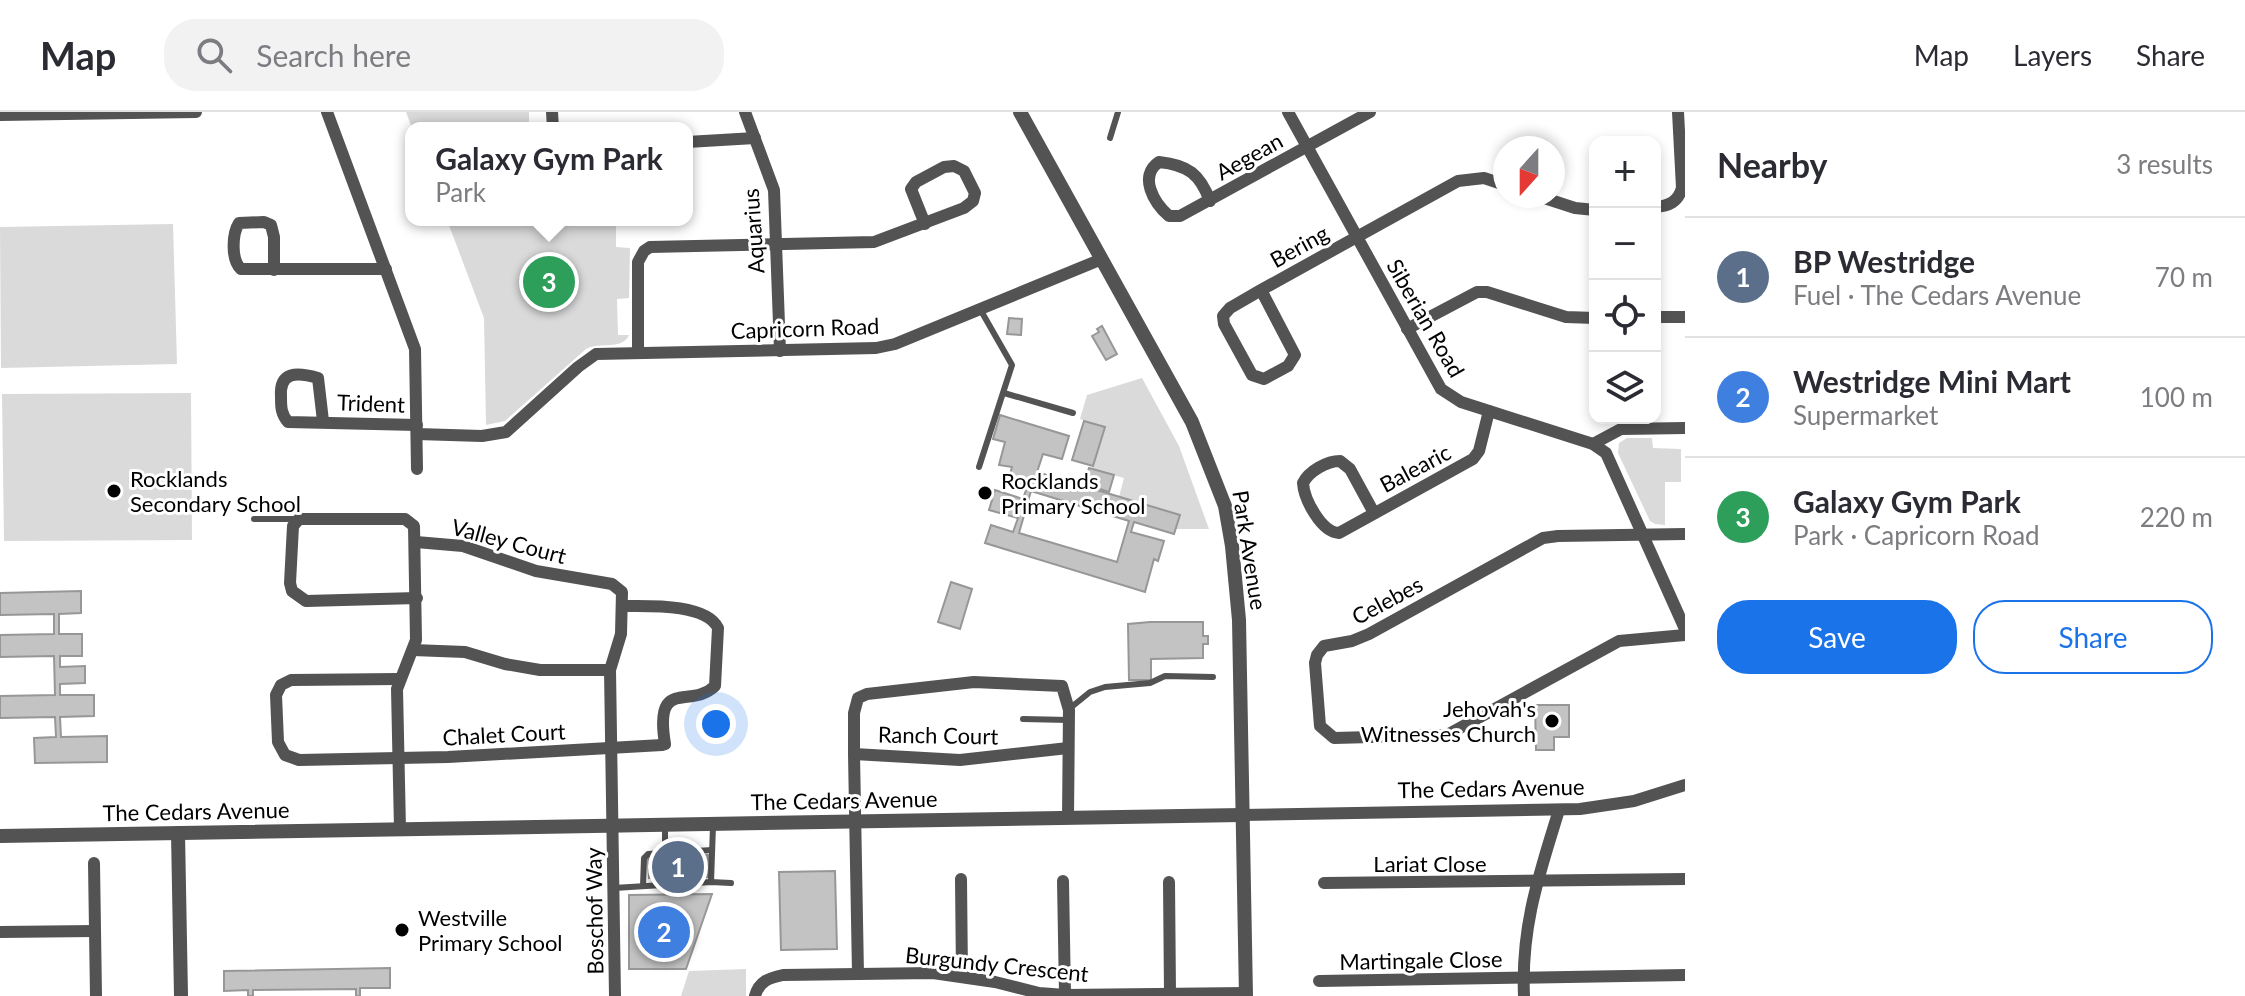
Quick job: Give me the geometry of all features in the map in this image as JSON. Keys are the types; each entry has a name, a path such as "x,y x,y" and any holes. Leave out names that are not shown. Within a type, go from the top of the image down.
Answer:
{"street":[{"path":"0,115 196,112"},
{"path":"327,112 415,349 417,469"},
{"name":"Aquarius","path":"745,112 774,190 780,351"},
{"name":"Park Avenue","path":"1020,112 1192,422 1225,506 1239,620 1246,995"},
{"name":"Siberian Road","path":"1288,112 1441,389 1461,402 1593,444"},
{"name":"Aegean","path":"1210,201 1198,176 1192,171 1159,162 1148,174 1147,182 1161,208 1169,216 1180,216 1210,201 1370,112"},
{"path":"1661,206 1672,204 1680,196 1682,188 1678,112"},
{"path":"693,142 755,138"},
{"path":"638,351 638,262 644,251 657,246 874,242 925,224 964,208 973,201 974,189 964,171 958,167 944,167 916,182 911,189 925,224"},
{"name":"Bering","path":"1261,290 1295,355 1288,366 1264,379 1252,375 1223,320 1230,308 1261,290 1458,181 1484,178 1493,181"},
{"path":"1565,205 1589,209"},
{"path":"274,270 271,225 264,222 239,223 235,230 235,260 238,267 245,270 274,270 386,269"},
{"name":"Capricorn Road","path":"417,429 482,436 506,432 589,358 604,352 780,351 876,348 895,344 1102,259"},
{"path":"1407,329 1477,292 1487,292 1566,317 1589,318"},
{"path":"1661,317 1685,317"},
{"name":"Trident","path":"323,421 318,378 290,376 283,379 280,386 281,412 291,423 323,421 417,429"},
{"name":"Balearic","path":"1374,513 1350,469 1340,461 1333,461 1309,474 1303,483 1304,493 1324,527 1339,533 1473,459 1479,451 1489,411"},
{"path":"1593,444 1621,429 1685,428"},
{"path":"1593,444 1611,461 1685,632"},
{"path":"400,829 399,679 413,650 418,624 416,542 414,526 405,519 299,519 293,526 290,535 290,583 297,597 306,601 417,598"},
{"name":"Celebes","path":"1685,534 1543,538 1369,634 1324,646 1315,663 1320,726 1334,738 1442,737 1619,641 1685,632"},
{"name":"Valley Court","path":"416,542 463,546 536,571 612,584 622,592 623,606"},
{"name":"Boschof Way","path":"615,996 610,670 621,634 623,606"},
{"name":"Chalet Court","path":"399,679 291,680 281,685 276,695 278,742 285,755 299,760 398,758 664,745 661,725 668,703 681,696 709,692 717,678 718,628 707,615 670,607 623,606"},
{"path":"413,650 465,652 540,670 610,670"},
{"path":"858,974 854,713 858,698 867,694 974,682 1060,685 1064,688 1069,715 1068,818"},
{"name":"Ranch Court","path":"854,754 960,760 1068,748"},
{"name":"The Cedars Avenue","path":"0,836 1559,810 1617,805 1685,785"},
{"path":"1524,996 1526,926 1559,810"},
{"path":"178,833 181,996"},
{"path":"94,863 96,996"},
{"path":"961,879 962,976"},
{"name":"Lariat Close","path":"1324,883 1685,879"},
{"path":"1063,881 1065,995"},
{"path":"1169,882 1170,994"},
{"path":"0,932 95,931"},
{"name":"Burgundy Crescent","path":"755,996 757,988 768,978 783,975 933,973 1065,995 1246,995"},
{"name":"Martingale Close","path":"1319,981 1685,975"}],"lane":[{"path":"1110,138 1118,112"},
{"path":"979,467 1004,393 1011,360 980,309"},
{"path":"1004,393 1073,413"},
{"path":"254,519 299,519"},
{"path":"1023,719 1069,715 1098,688 1153,683 1165,676 1213,677"},
{"path":"711,882 713,824"},
{"path":"665,825 665,853"},
{"path":"643,886 644,856 712,850"},
{"path":"614,888 731,883"}],"shaded area":[{"path":"406,112 529,112 529,122 410,122"},
{"path":"173,224 177,364 1,368 0,227"},
{"path":"449,226 616,226 616,247 630,248 629,298 617,299 618,335 629,335 626,340 586,349 505,421 486,425 484,318"},
{"path":"1142,378 1179,446 1209,529 1176,529 1180,516 1119,497 1124,478 1092,469 1105,427 1080,419 1087,395"},
{"path":"191,393 192,540 4,541 2,394"},
{"path":"1627,438 1652,438 1653,448 1681,449 1681,482 1665,482 1665,525 1650,521 1618,453 1619,443"},
{"path":"746,969 746,996 681,996 689,971"}],"building":[{"path":"1009,318 1022,319 1021,335 1007,334"},
{"path":"1102,326 1117,354 1106,360 1092,336"},
{"path":"1000,415 1069,436 1062,459 1043,454 1037,472 1180,515 1174,534 1134,522 1131,532 1164,541 1158,561 1154,559 1145,592 985,543 991,525 1013,532 1018,518 989,510 995,490 1023,499 1026,490 1007,484 1012,467 999,465 1005,442 993,439","holes":["1031,491 1129,521 1117,562 1019,533"]},
{"path":"1084,421 1105,427 1093,466 1072,460"},
{"path":"1089,468 1114,475 1109,492 1084,484"},
{"path":"951,582 972,589 960,629 938,622"},
{"path":"81,591 81,613 59,614 59,634 82,634 82,656 60,656 60,667 85,666 85,683 60,684 60,695 94,695 94,716 60,717 61,737 107,736 107,762 35,763 34,738 56,737 55,717 0,718 0,696 55,695 54,656 0,657 0,635 54,634 54,614 0,615 0,593"},
{"path":"1203,622 1203,636 1208,636 1208,644 1203,644 1203,658 1151,659 1151,680 1129,680 1128,624"},
{"name":"Jehovah's Witnesses Church","path":"1535,705 1569,705 1569,737 1554,737 1554,750 1536,750"},
{"path":"708,855 708,877 649,878 648,857"},
{"path":"835,871 837,949 781,950 779,872"},
{"path":"712,894 686,969 629,969 629,895"},
{"path":"390,968 390,988 360,988 360,996 356,996 356,989 253,990 253,996 248,996 248,990 224,991 224,971"}],"place":[{"name":"Galaxy Gym Park","path":"549,282"},
{"name":"Rocklands Secondary School","path":"114,491"},
{"name":"Rocklands Primary School","path":"985,493"},
{"name":"Jehovah's Witnesses Church","path":"1552,721"},
{"name":"BP Westridge","path":"678,867"},
{"name":"Westville Primary School","path":"402,930"},
{"name":"Westridge Mini Mart","path":"664,932"}]}
